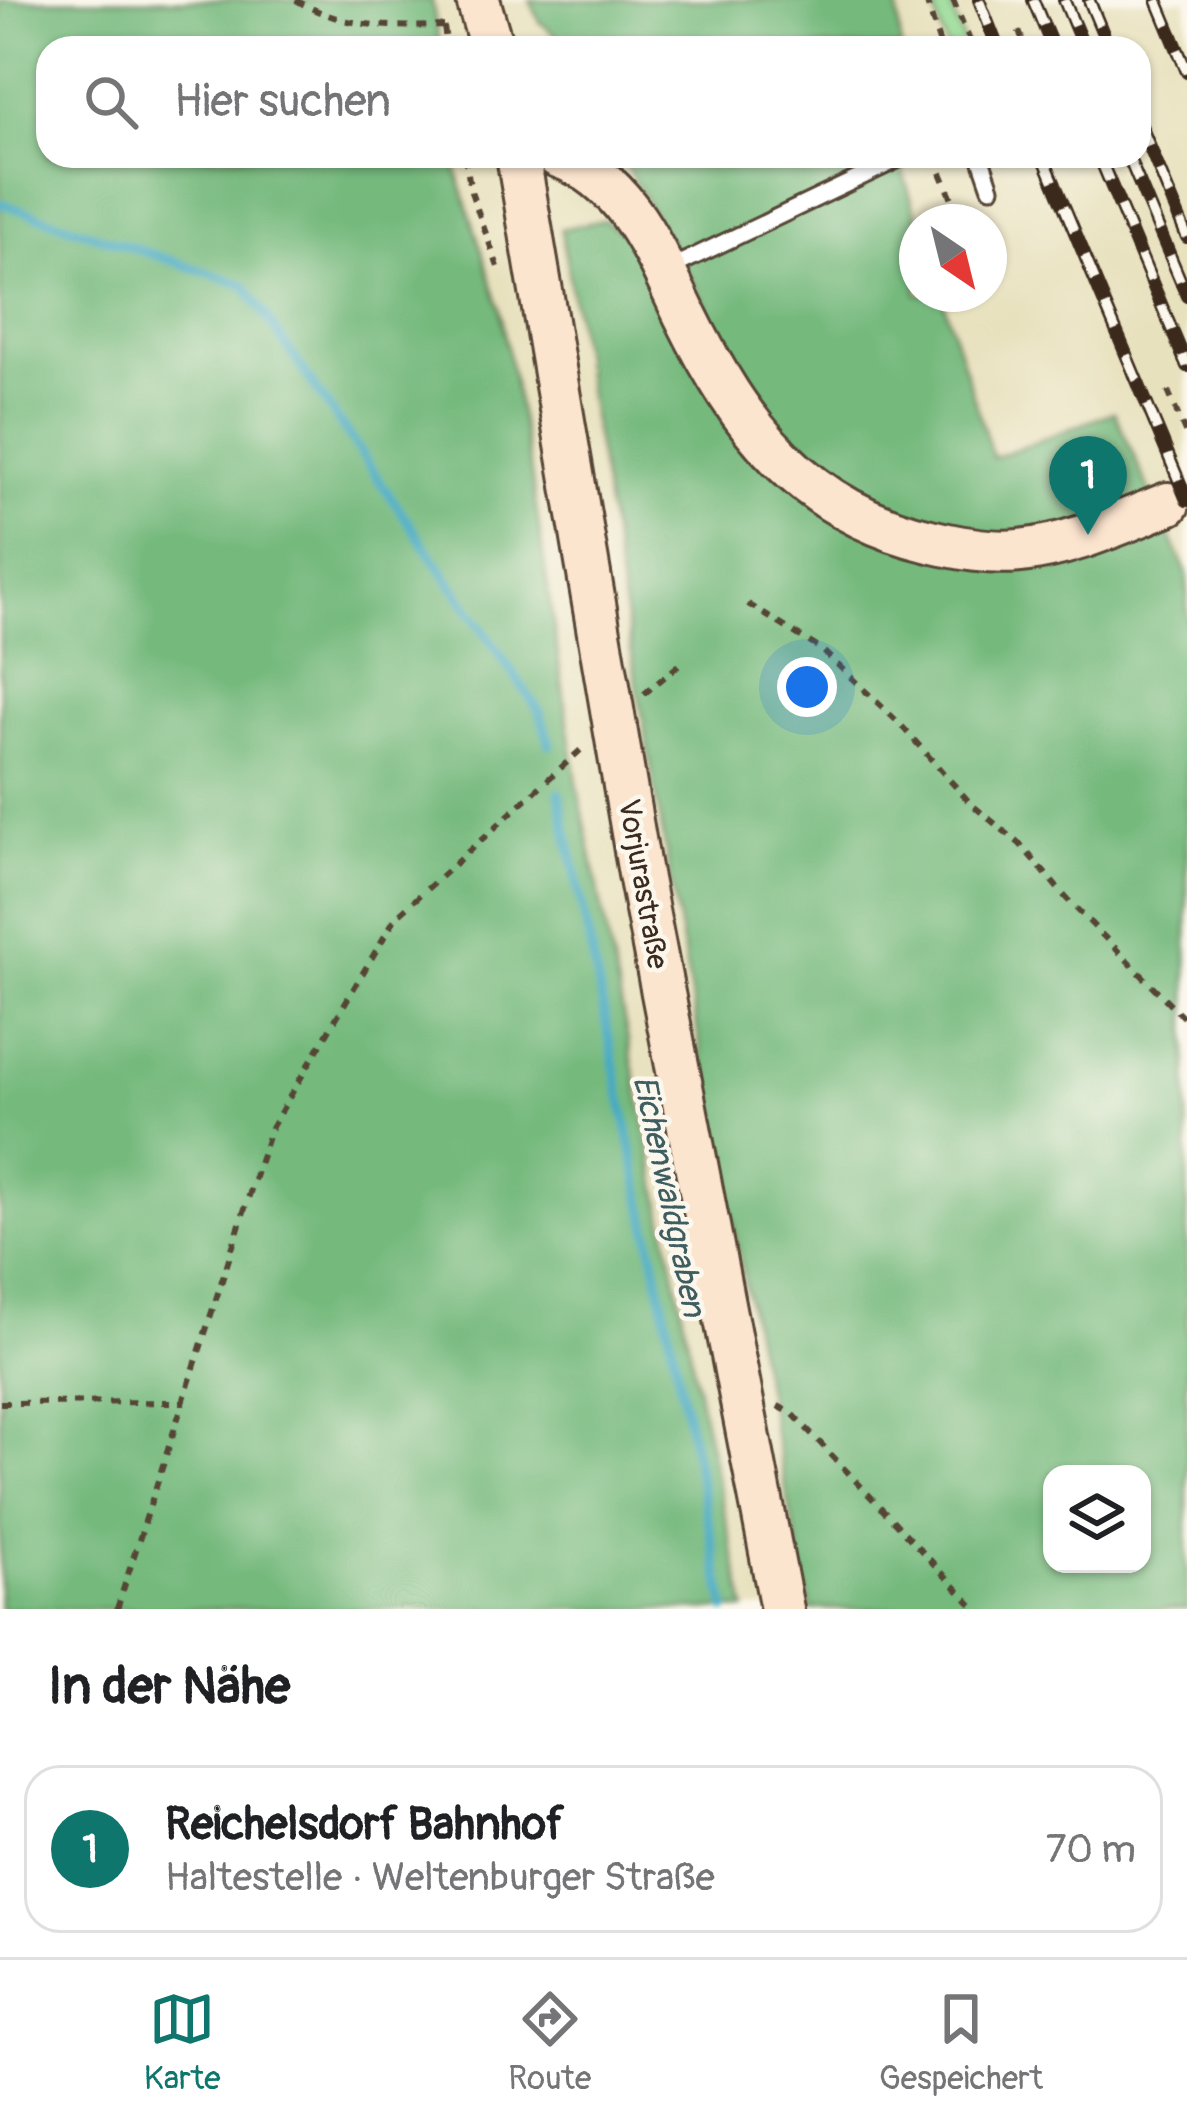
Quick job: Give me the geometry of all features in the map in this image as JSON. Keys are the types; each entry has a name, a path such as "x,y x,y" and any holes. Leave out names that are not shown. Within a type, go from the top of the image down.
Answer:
{"main road":[{"path":"461,13 481,36"},
{"name":"Vorjurastraße","path":"520,168 640,874 782,1609"},
{"path":"581,168 598,177 637,220 727,393 759,440 817,492 864,521 964,550 1021,551 1088,535 1168,504"}],"lane":[{"path":"664,271 880,168"},
{"path":"984,168 992,188"}],"path":[{"path":"296,0 326,18 382,27 461,13"},
{"path":"926,0 936,36"},
{"path":"953,0 968,36"},
{"path":"1019,31 1021,36"},
{"path":"939,168 952,201"},
{"path":"1168,391 1187,437"},
{"path":"748,604 822,650 898,722 971,804 1020,844 1066,899 1187,1021"},
{"path":"117,1609 270,1130 396,917 584,747"},
{"path":"0,1402 185,1402"},
{"path":"772,1403 793,1414 976,1609"}],"green space":[{"path":"0,0 432,0 438,36 36,36 36,168 456,168 499,307 530,467 577,783 746,1609 0,1609"},
{"path":"530,0 897,0 900,36 557,36 540,22"},
{"path":"931,0 948,0 962,36 943,36"},
{"path":"627,168 902,168 913,204 899,204 899,312 947,312 993,458 1114,412 1187,574 1187,1609 811,1609 709,1093 561,229 604,220 626,235 671,319 707,306"}],"waterway":[{"name":"Eichenwaldgraben","path":"0,203 244,285 540,712 550,745"},
{"name":"Eichenwaldgraben","path":"559,793 726,1609"}],"railway":[{"path":"979,0 993,36"},
{"path":"1033,0 1048,36"},
{"path":"1064,0 1079,36"},
{"path":"1089,0 1104,36"},
{"path":"1157,0 1187,72"},
{"path":"1151,150 1187,237"},
{"path":"1048,168 1187,500"},
{"path":"1104,168 1187,366"},
{"path":"1133,168 1187,296"}],"place":[{"name":"Reichelsdorf Bahnhof","path":"1088,535"}]}
